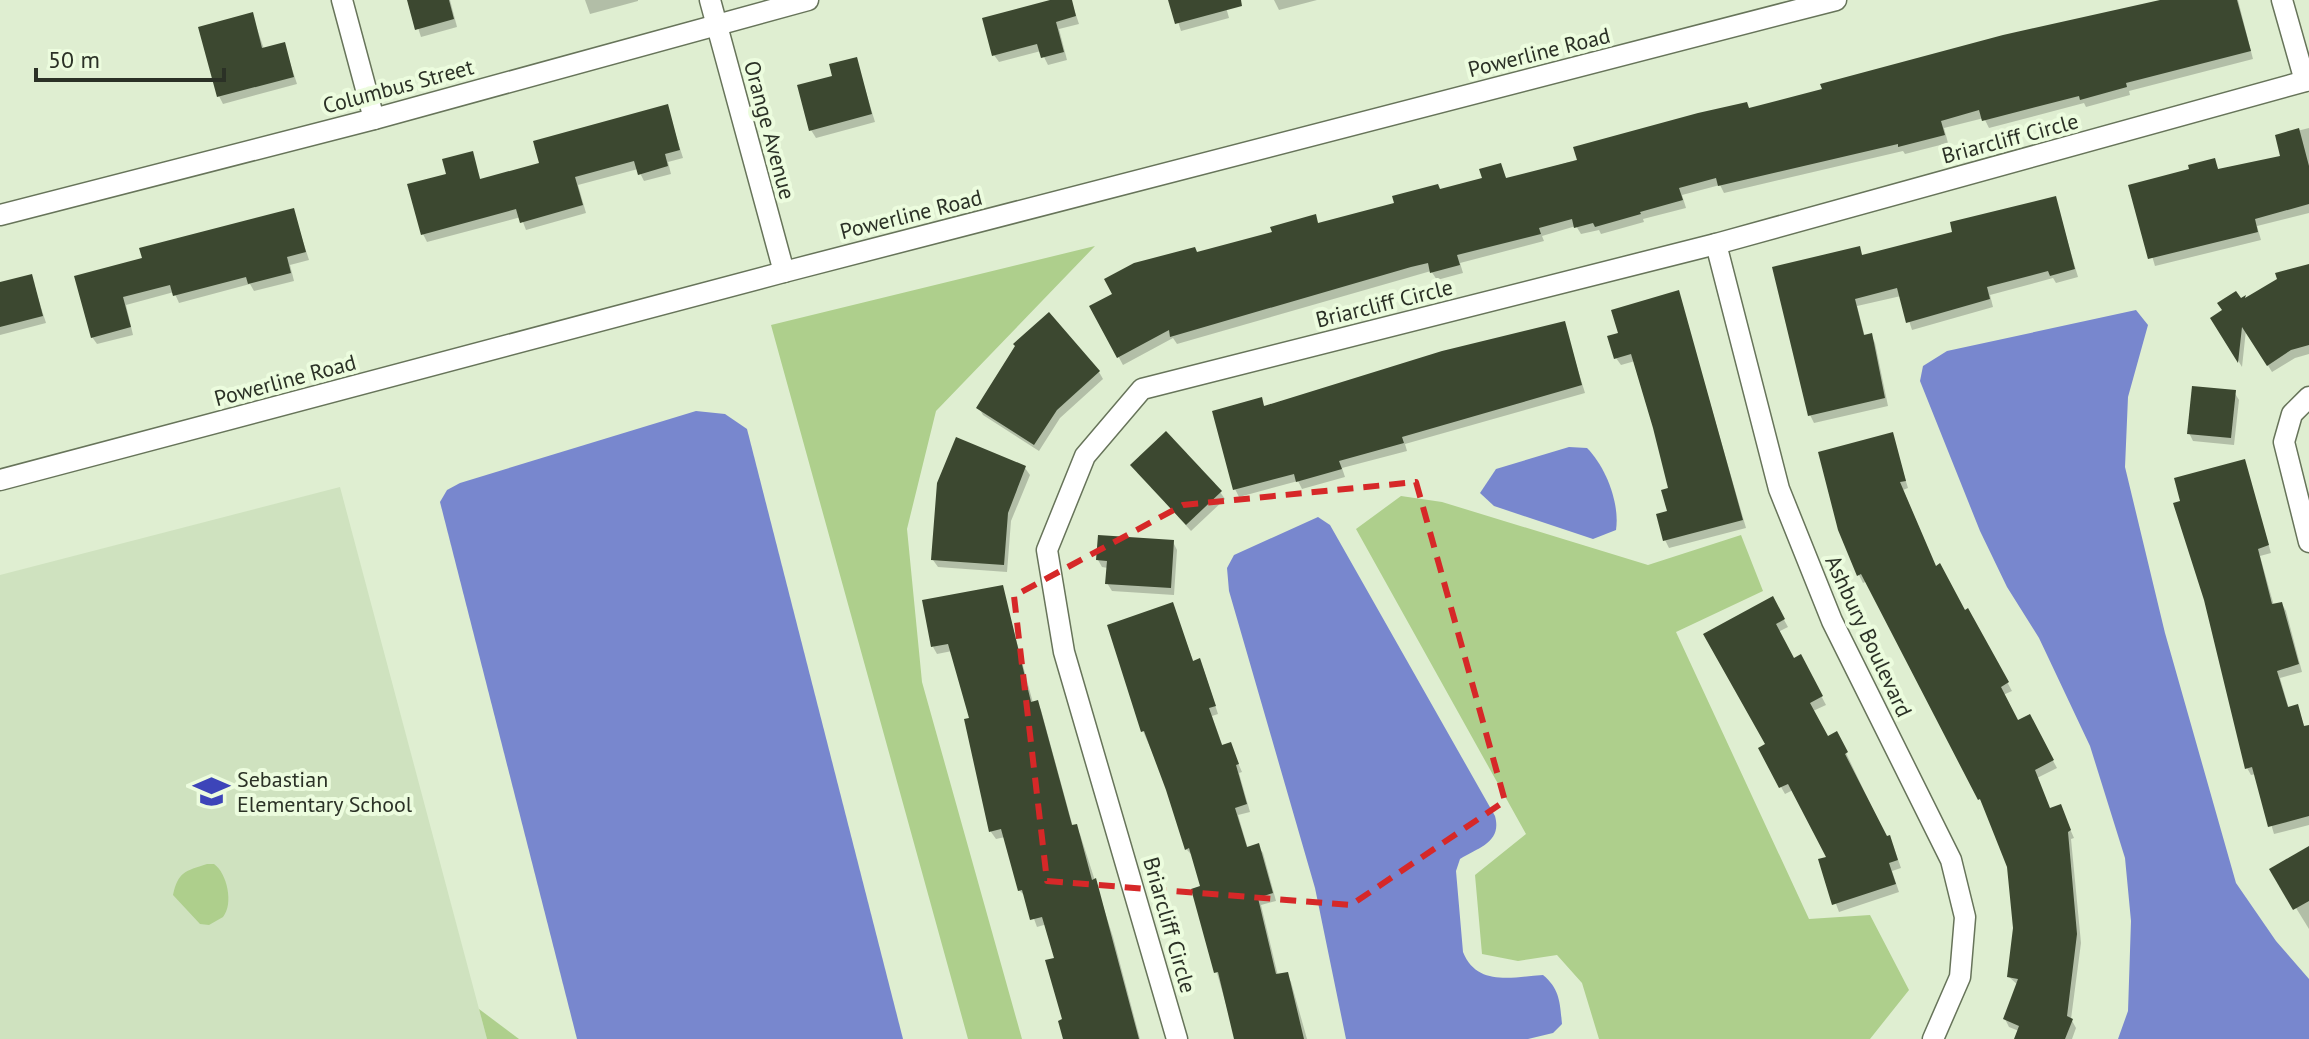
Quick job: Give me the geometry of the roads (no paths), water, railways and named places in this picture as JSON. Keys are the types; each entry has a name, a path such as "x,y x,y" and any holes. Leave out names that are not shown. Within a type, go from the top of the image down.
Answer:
{"street":[{"path":"342,0 374,119"},
{"name":"Orange Avenue","path":"710,0 784,272"},
{"name":"Columbus Street","path":"0,215 374,119 808,0"},
{"name":"Powerline Road","path":"0,480 784,272 1836,0"},
{"path":"2282,0 2307,81"},
{"name":"Briarcliff Circle","path":"1177,1039 1064,652 1047,550 1085,456 1142,389 1716,244 2307,81"},
{"name":"Ashbury Boulevard","path":"1716,244 1779,489 1832,621 1951,860 1965,917 1960,977 1933,1039"},
{"path":"2309,397 2292,414 2284,442 2309,542"}],"water":[{"path":"2136,310 2148,325 2128,397 2125,467 2165,633 2236,883 2276,941 2309,979 2309,1039 2118,1039 2128,1011 2131,921 2125,858 2090,746 2039,638 2007,587 1980,531 1920,381 1923,366 1947,351"},
{"path":"696,411 725,414 747,429 903,1039 577,1039 440,502 447,490 460,483"},
{"path":"1569,447 1587,448 1600,465 1614,498 1616,530 1593,539 1494,506 1480,493 1496,469"},
{"path":"1318,517 1330,525 1495,816 1492,838 1460,859 1456,871 1463,952 1477,971 1487,975 1508,978 1543,975 1553,986 1560,1003 1562,1024 1553,1033 1528,1039 1346,1039 1315,888 1229,591 1227,568 1234,555"}],"place":[{"name":"Sebastian Elementary School","path":"211,792"}]}
